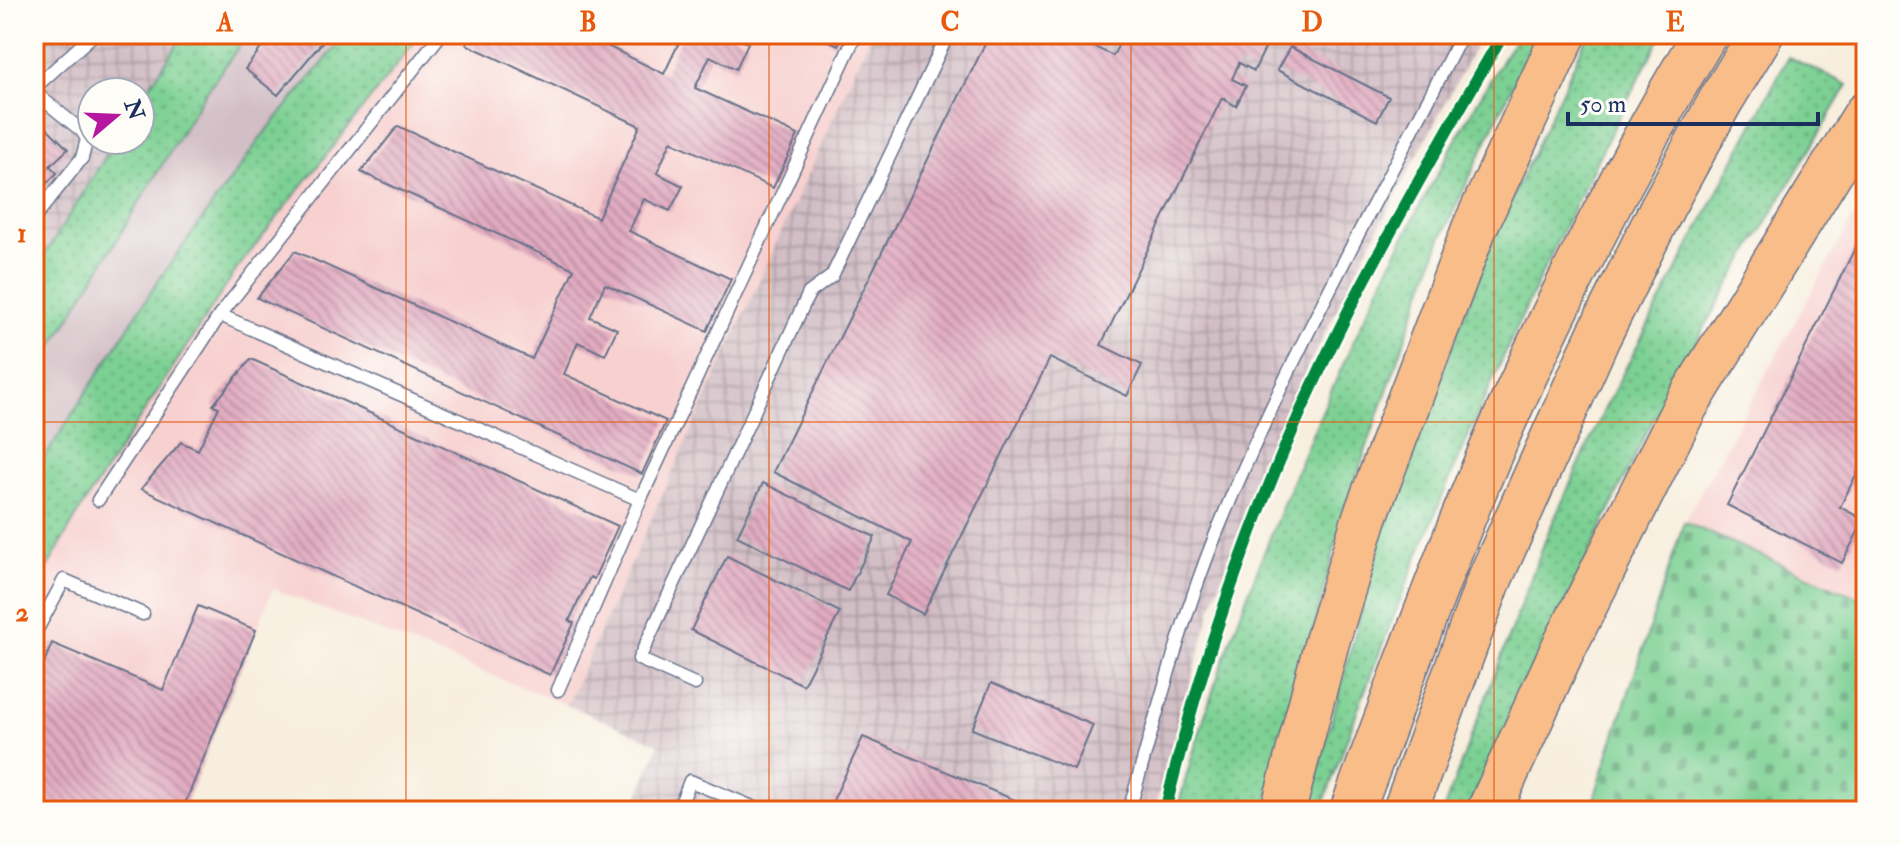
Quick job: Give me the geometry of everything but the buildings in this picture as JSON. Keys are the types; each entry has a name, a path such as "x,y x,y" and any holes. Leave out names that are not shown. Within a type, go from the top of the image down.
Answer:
{"highway":[{"path":"1283,811 1326,645 1365,517 1474,229 1564,34"},
{"path":"1352,811 1445,566 1513,401 1595,227 1705,34"},
{"path":"1405,811 1488,583 1598,337 1663,206 1761,34"},
{"path":"1489,811 1561,653 1685,407 1866,114"}],"lane":[{"path":"34,218 82,158 87,139 82,131 34,90 94,34"},
{"path":"98,500 220,315 441,34"},
{"path":"558,690 640,500 856,34"},
{"path":"695,684 639,659 809,293 832,276 948,34"},
{"path":"1129,811 1182,626 1223,517 1328,289 1462,34"},
{"path":"220,315 640,500"},
{"path":"34,635 64,580 143,614"},
{"path":"678,811 690,781 762,811"}],"shaded area":[{"path":"34,34 184,34 156,77 76,76 76,156 106,156 34,272"},
{"path":"184,34 421,34 237,269 80,510 34,591 34,272 106,156 156,156 156,77"},
{"path":"421,34 871,34 567,705 273,589 183,811 34,811 34,591 80,510 237,269"},
{"path":"871,34 1482,34 1368,248 1286,411 1217,591 1154,811 632,811 659,744 567,705"},
{"path":"1866,194 1866,601 1684,522"}],"green space":[{"path":"184,34 248,34 204,95 34,377 34,272 106,156 156,156 156,77"},
{"path":"347,34 421,34 237,269 80,510 34,591 34,475 158,281 262,136"},
{"path":"1518,34 1537,34 1441,238 1346,506 1265,811 1177,811 1237,623 1332,388 1418,209"},
{"path":"1588,34 1662,34 1566,223 1477,416 1395,612 1321,811 1307,811 1382,534 1487,253"},
{"path":"1788,57 1848,85 1710,317 1644,437 1468,811 1443,811 1548,533 1606,406"},
{"path":"1684,522 1866,601 1866,811 1590,811"}],"cycle path":[{"path":"1165,811 1220,619 1292,431 1367,275 1503,34"}]}
